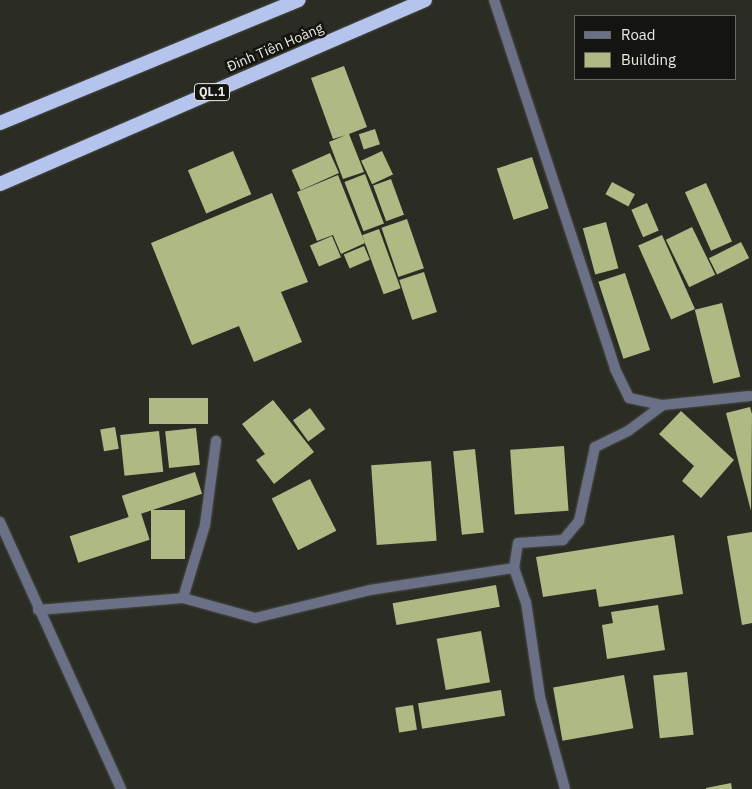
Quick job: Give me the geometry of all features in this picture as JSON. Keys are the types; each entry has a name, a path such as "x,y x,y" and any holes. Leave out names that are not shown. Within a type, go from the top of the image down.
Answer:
{"highway":[{"path":"0,123 299,0"},
{"name":"Đinh Tiên Hoàng","path":"0,184 424,0"}],"street":[{"path":"494,0 615,369 629,398 664,405 750,396"},
{"path":"565,789 540,697 526,602 514,568 518,543 563,540 579,521 595,447 628,431 664,405"},
{"path":"183,598 205,525 216,441"},
{"path":"0,522 38,610 121,789"},
{"path":"38,610 183,598 255,618 370,590 514,568"}],"building":[{"path":"344,66 367,127 349,134 364,172 343,179 329,142 346,135 333,139 311,78"},
{"path":"375,129 380,144 364,149 359,134"},
{"path":"233,151 251,194 206,213 188,170"},
{"path":"382,151 393,175 372,184 361,161"},
{"path":"330,153 339,173 301,190 292,170"},
{"path":"532,157 549,208 513,220 497,168"},
{"path":"365,174 384,223 363,231 344,182"},
{"path":"338,175 365,243 341,254 333,235 317,241 297,192"},
{"path":"391,179 404,215 386,221 373,185"},
{"path":"612,182 635,194 628,207 605,194"},
{"path":"706,183 732,241 711,251 685,192"},
{"path":"272,193 308,282 281,292 302,342 254,362 239,326 192,345 151,243"},
{"path":"647,203 659,231 643,237 631,210"},
{"path":"407,219 424,268 398,277 381,228"},
{"path":"606,222 618,268 595,275 583,228"},
{"path":"692,227 715,275 689,287 666,240"},
{"path":"379,229 401,288 384,294 362,235"},
{"path":"662,235 695,309 671,320 638,246"},
{"path":"332,236 341,257 319,267 310,245"},
{"path":"741,242 749,258 717,274 709,258"},
{"path":"364,246 370,260 350,268 344,255"},
{"path":"424,272 437,312 412,320 399,280"},
{"path":"625,273 650,350 623,359 598,282"},
{"path":"722,303 740,377 713,384 695,310"},
{"path":"149,398 208,398 208,424 149,424"},
{"path":"273,400 314,452 274,484 256,460 265,454 242,424"},
{"path":"750,407 752,414 751,511 726,413"},
{"path":"310,408 325,429 308,441 293,420"},
{"path":"681,411 734,460 701,498 682,481 694,466 659,434"},
{"path":"115,427 119,449 104,451 100,430"},
{"path":"196,428 200,465 169,468 165,431"},
{"path":"159,431 163,472 124,476 120,435"},
{"path":"564,446 569,511 515,515 510,450"},
{"path":"475,449 484,533 462,535 453,451"},
{"path":"431,461 437,541 377,545 371,465"},
{"path":"195,472 202,494 129,518 122,496"},
{"path":"310,479 336,531 298,550 272,499"},
{"path":"151,510 185,510 185,559 151,559"},
{"path":"141,513 150,540 78,563 70,536"},
{"path":"752,532 752,623 742,625 727,536"},
{"path":"674,535 683,594 599,607 596,589 543,597 536,557"},
{"path":"496,585 500,607 396,625 393,603"},
{"path":"658,605 665,650 607,659 602,625 613,623 611,612"},
{"path":"481,631 490,682 446,690 437,639"},
{"path":"687,672 694,735 660,738 653,676"},
{"path":"624,675 633,728 562,741 553,688"},
{"path":"501,690 505,716 422,729 418,703"},
{"path":"413,705 417,730 399,733 395,708"},
{"path":"731,783 732,789 706,789 706,788"}]}
